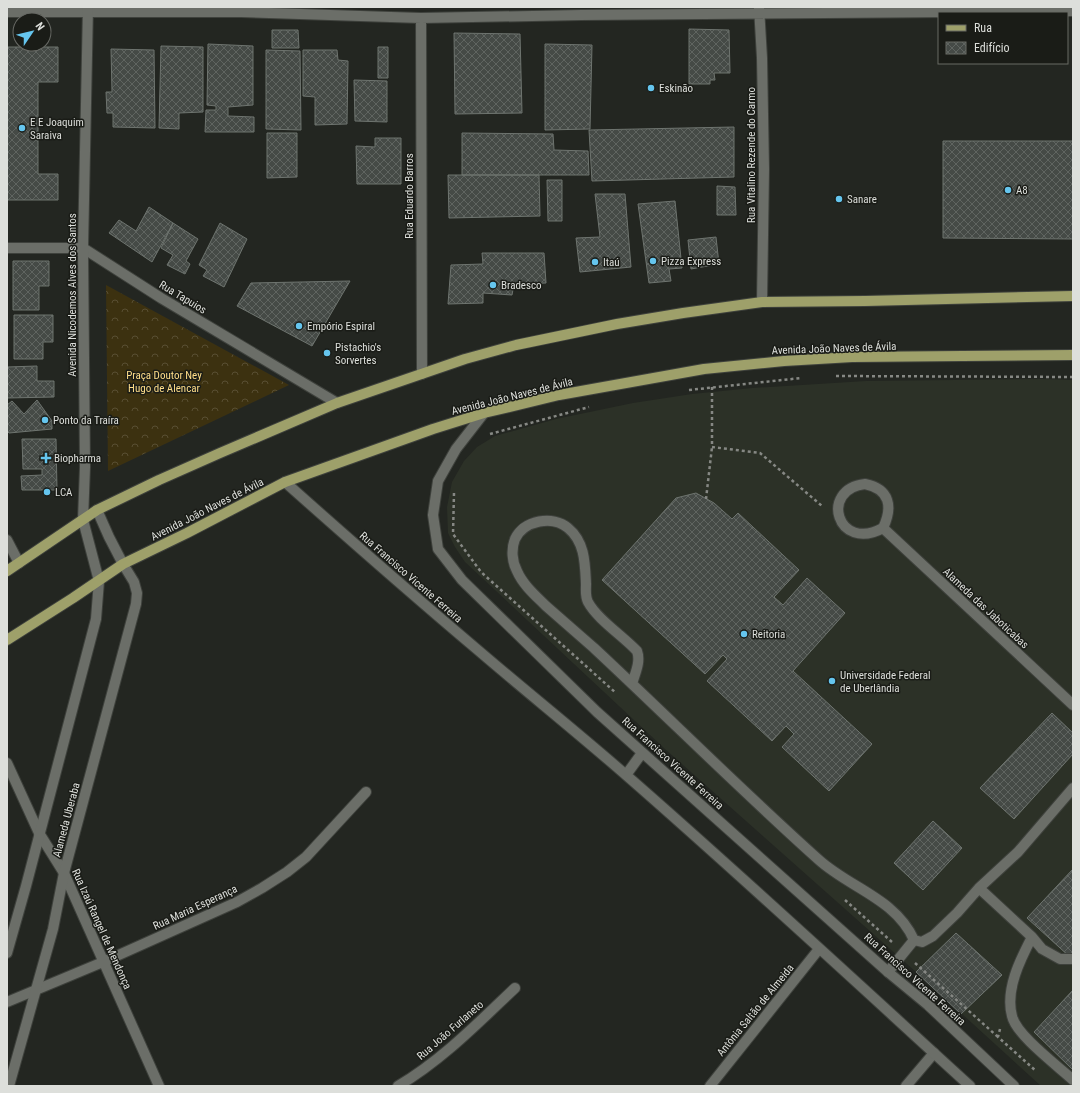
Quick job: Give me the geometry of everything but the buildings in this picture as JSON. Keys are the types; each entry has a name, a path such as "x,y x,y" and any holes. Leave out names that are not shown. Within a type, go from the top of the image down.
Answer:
{"main road":[{"path":"7,12 88,9 421,18 759,10 1073,11"},
{"name":"Avenida Nicodemos Alves dos Santos","path":"88,9 83,248 85,467 83,520 99,580"},
{"name":"Rua Vitalino Rezende do Carmo","path":"759,10 762,58 764,169 762,302"},
{"name":"Rua Eduardo Barros","path":"421,18 422,374"},
{"path":"7,248 83,248"},
{"name":"Rua Tapuios","path":"83,248 161,298 337,403"},
{"path":"7,571 98,510 159,480 337,403 466,359 516,345 624,323 762,302 1073,296"},
{"name":"Avenida João Naves de Ávila","path":"7,640 123,564 187,533 285,482 433,429 484,413 559,395 712,368 784,361 852,358 1073,355"},
{"name":"Rua Francisco Vicente Ferreira","path":"484,413 456,449 438,481 433,515 438,549 462,580 597,712 888,972 928,1005 1014,1086"},
{"name":"Rua Francisco Vicente Ferreira","path":"285,482 375,563 626,775 731,867 970,1086"},
{"path":"865,484 873,485 880,490 885,496 889,512 883,528 867,535 851,531 844,526 839,513 839,501 843,494 849,488 856,485 865,484"},
{"name":"Alameda Uberaba","path":"9,1086 52,929 64,873 136,604 137,593 134,582 108,537 98,510"},
{"path":"632,684 639,661 639,656 637,651 599,616 587,600 585,558 575,534 566,526 557,521 547,520 538,522 519,533 515,539 513,548 514,565 517,573 526,586 820,861 894,912 905,924 914,940 922,942 933,936 957,913 979,888 1018,852 1073,788"},
{"name":"Alameda das Jaboticabas","path":"883,528 1073,705"},
{"path":"7,540 19,563"},
{"name":"Alameda Uberaba","path":"7,953 96,619 99,580"},
{"path":"626,775 642,753"},
{"name":"Rua Izaú Rangel de Mendonça","path":"7,762 39,833 64,873 159,1086"},
{"name":"Rua Maria Esperança","path":"7,1002 35,989 103,962 237,902 287,872 306,857 366,792"},
{"path":"979,888 1032,937 1042,949 1060,959 1073,959"},
{"path":"1032,937 1020,960 1013,982 1011,1001 1012,1017 1021,1033 1073,1080"},
{"path":"888,972 914,940"},
{"name":"Antônia Saltão de Almeida","path":"710,1086 819,949"},
{"name":"Rua João Furlaneto","path":"398,1086 417,1075 449,1049 515,988"},
{"path":"906,1086 934,1053"}],"path":[{"path":"706,499 712,447 712,368"},
{"path":"835,376 1073,377"},
{"path":"685,390 804,377"},
{"path":"486,437 491,432 591,407"},
{"path":"712,447 760,453 825,509 839,513"},
{"path":"454,491 453,534 481,572 621,698"},
{"path":"843,897 895,944"},
{"path":"913,960 998,1037"}],"shaded area":[{"name":"Universidade Federal de Uberlândia","path":"1073,380 1073,1086 1041,1086 916,972 665,749 465,562 448,533 447,507 452,482 464,461 477,447 495,436 556,419 633,403 692,394 752,388 866,381"}],"green space":[{"name":"Praça Doutor Ney Hugo de Alencar","path":"106,285 289,385 108,471"}],"place":[{"name":"Eskinão","path":"651,88"},
{"name":"E E Joaquim Saraiva","path":"22,128"},
{"name":"A8","path":"1008,190"},
{"name":"Sanare","path":"839,199"},
{"name":"Pizza Express","path":"653,261"},
{"name":"Itaú","path":"595,262"},
{"name":"Bradesco","path":"493,285"},
{"name":"Empório Espiral","path":"299,326"},
{"name":"Pistachio's Sorvertes","path":"327,353"},
{"name":"Ponto da Traíra","path":"45,420"},
{"name":"Biopharma","path":"46,458"},
{"name":"LCA","path":"47,492"},
{"name":"Reitoria","path":"744,634"},
{"name":"Universidade Federal de Uberlândia","path":"832,681"}]}
